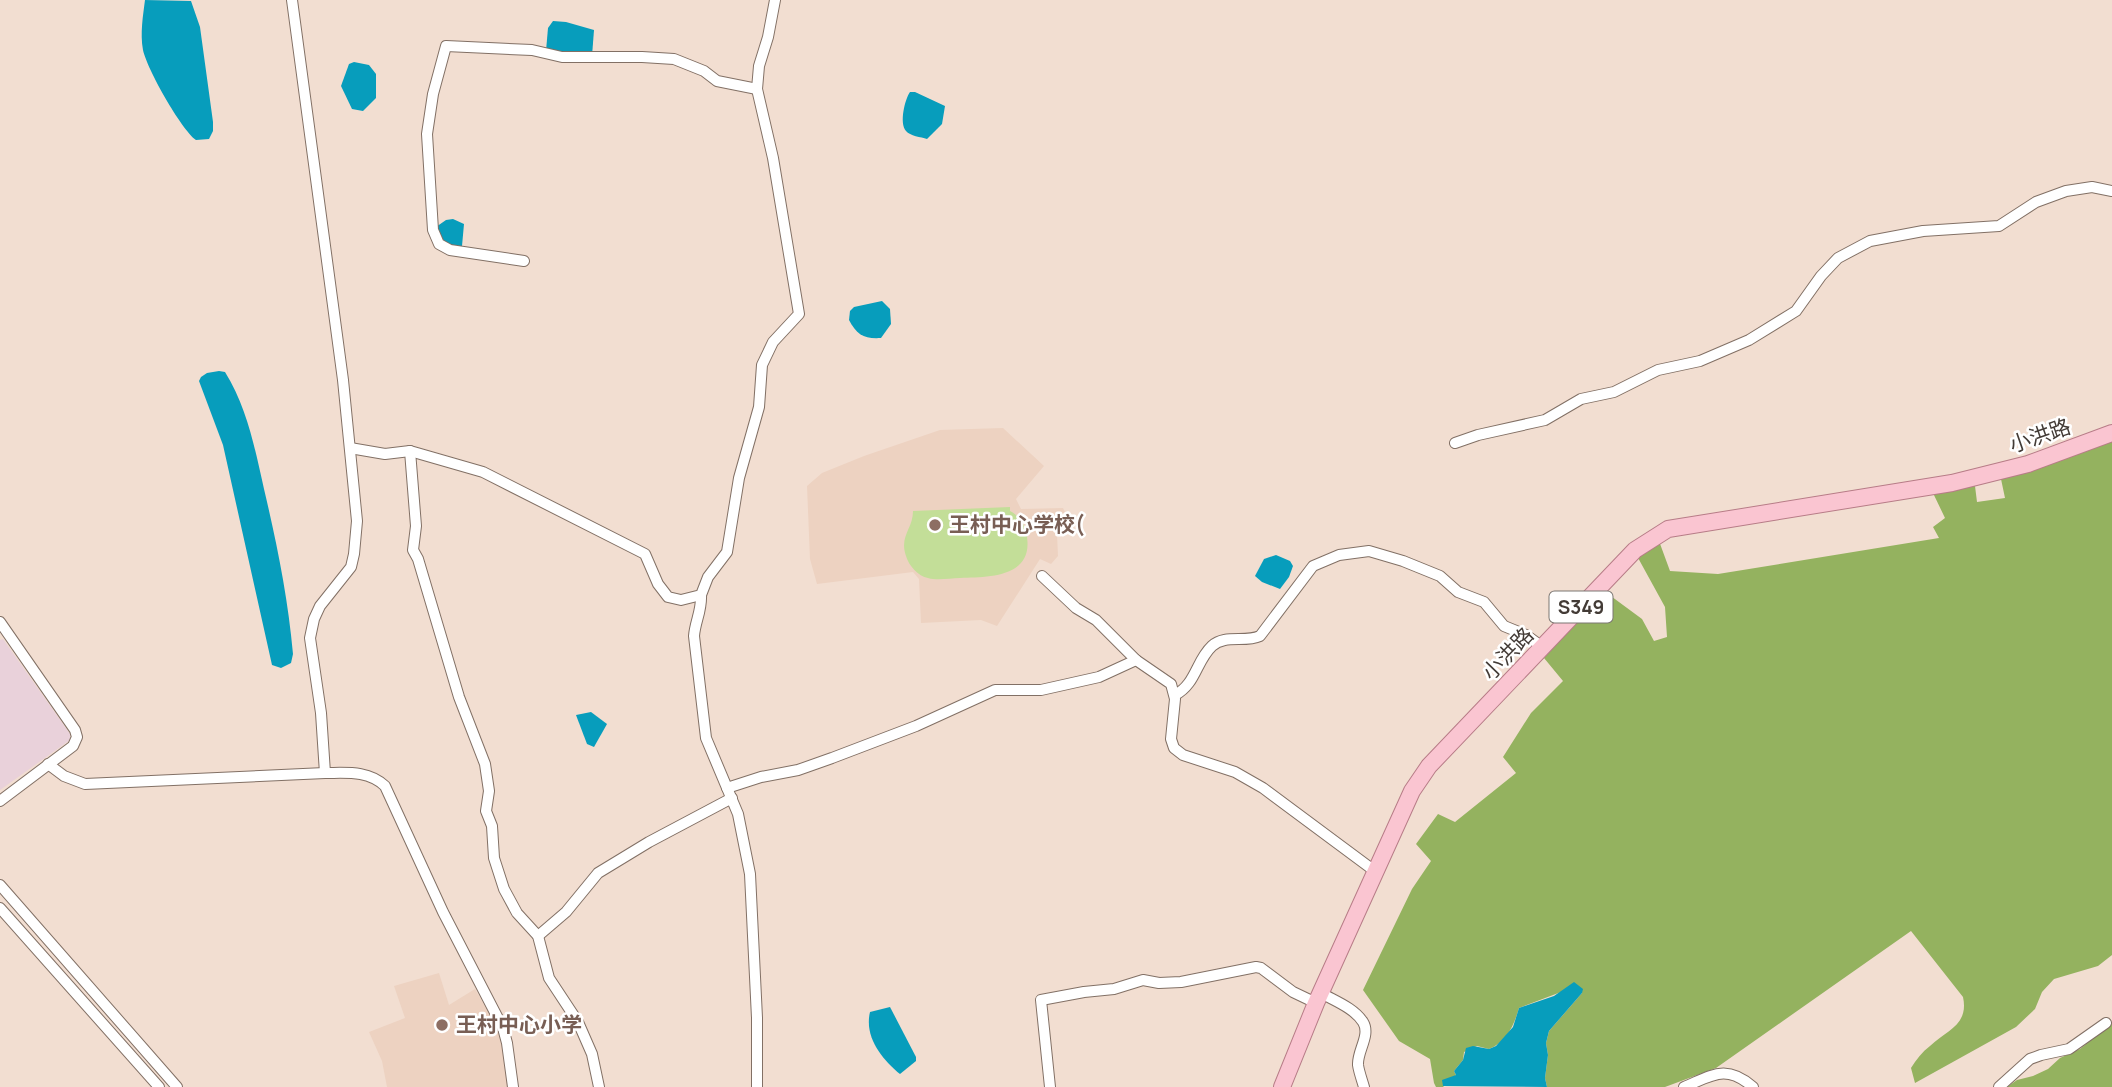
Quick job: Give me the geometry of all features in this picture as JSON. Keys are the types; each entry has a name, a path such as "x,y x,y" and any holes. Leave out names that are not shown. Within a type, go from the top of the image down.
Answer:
{"main road":[{"name":"小洪路","path":"1282,1087 1412,791 1429,766 1635,550 1668,529 1952,483 2028,464 2112,433"}],"street":[{"path":"292,0 356,506 354,554 347,573 317,612 310,638 321,713 325,773"},
{"path":"757,1087 757,1018 750,874 741,827 730,793 708,746 694,636 701,611 701,595 708,577 727,552 740,478 759,407 762,365 773,342 799,314 773,158 757,89 759,66 775,0"},
{"path":"524,261 450,250 437,241 431,218 427,134 433,94 446,46 532,50 562,57 674,59 704,71 717,80 757,89"},
{"path":"1455,443 1545,420 1581,399 1614,392 1658,370 1700,361 1749,340 1796,311 1821,276 1838,258 1870,241 1923,231 1999,226 2036,202 2066,191 2092,187 2112,191"},
{"path":"350,448 385,454 410,452 483,472 645,554 663,593 673,600 701,595"},
{"path":"410,452 416,526 413,550 459,697 485,764 489,791 486,811 492,826 494,858 514,910 538,936 550,978 578,1021 592,1054 599,1087"},
{"path":"1175,695 1190,682 1213,645 1224,640 1253,639 1260,636 1313,566 1331,557 1354,552 1369,551 1440,576 1458,592 1484,601 1501,623 1526,635 1544,648"},
{"path":"1042,576 1076,608 1096,620 1136,660 1171,684 1175,695 1171,739 1179,754 1235,772 1264,788 1376,872"},
{"path":"0,801 74,746 77,737 1,624"},
{"path":"538,936 566,912 598,873 730,793 761,778 825,761 916,726 995,690 1041,690 1099,677 1136,660"},
{"path":"48,764 64,776 85,784 325,773 366,774 385,786 443,912 503,1028 513,1087"},
{"path":"0,885 177,1087"},
{"path":"0,908 159,1087"},
{"path":"1050,1087 1041,1000 1114,989 1143,980 1159,983 1181,982 1256,967 1293,992 1319,998 1353,1011 1365,1025 1358,1067 1364,1087"},
{"path":"1999,1087 2030,1059 2069,1049 2106,1023"},
{"path":"1684,1087 1716,1074 1728,1073 1740,1076 1753,1087"}],"shaded area":[{"name":"王村中心学校(","path":"1003,428 1044,466 1016,499 1021,509 1063,508 1067,516 1057,534 1058,556 1051,564 1040,559 997,626 981,620 921,623 919,579 913,572 817,584 810,559 807,486 822,473 940,430"},
{"path":"3,639 70,734 70,740 0,790 0,640"},
{"name":"王村中心小学","path":"439,973 449,1005 475,989 502,1036 508,1087 387,1087 382,1061 369,1032 405,1018 394,986"}],"green space":[{"path":"2112,441 2112,955 2098,966 2054,979 2042,992 2035,1009 2016,1027 1915,1083 1911,1068 1924,1051 1960,1021 1964,1006 1963,997 1911,931 1716,1068 1665,1087 1547,1087 1546,1043 1549,1031 1582,993 1561,992 1519,1008 1512,1027 1501,1042 1489,1049 1477,1046 1464,1052 1463,1060 1454,1071 1456,1075 1444,1087 1436,1087 1430,1059 1399,1041 1363,990 1412,889 1431,861 1416,844 1438,814 1455,822 1516,773 1503,757 1531,713 1563,681 1544,658 1604,591 1642,619 1654,641 1667,637 1665,607 1637,556 1659,541 1670,571 1718,574 1939,538 1933,527 1945,518 1933,493 1975,486 1977,502 2005,498 2001,479"},
{"path":"1010,507 1010,511 1022,521 1027,537 1027,550 1023,561 1016,568 983,577 936,579 921,575 909,563 904,543 913,511"},
{"path":"2112,1023 2112,1087 2007,1087 2017,1080 2048,1069 2060,1058 2080,1049"}],"water":[{"path":"145,0 191,1 200,27 213,122 209,139 196,140 190,134 165,98 151,71 142,44"},
{"path":"553,21 594,30 592,56 546,51 548,28"},
{"path":"354,62 369,65 376,74 376,98 363,111 352,109 341,86 349,64"},
{"path":"910,92 945,106 942,124 927,139 910,134 904,127 903,111"},
{"path":"453,219 464,224 462,246 448,244 436,227"},
{"path":"882,301 890,309 891,324 881,338 862,335 849,320 850,311 854,307"},
{"path":"225,372 233,385 245,414 273,530 293,654 291,663 281,668 272,665 223,445 199,381 207,373"},
{"path":"1276,555 1290,561 1293,566 1280,589 1255,576 1264,559"},
{"path":"591,712 607,724 594,747 587,744 576,715"},
{"path":"1574,982 1583,989 1582,993 1549,1031 1546,1043 1547,1087 1443,1086 1442,1080 1456,1075 1454,1071 1463,1060 1466,1048 1473,1046 1489,1049 1496,1046 1513,1027 1519,1008 1554,996"},
{"path":"890,1007 916,1057 916,1061 900,1074 876,1047 870,1030 870,1012"}],"place":[{"name":"王村中心学校(","path":"935,525"},
{"name":"王村中心小学","path":"442,1025"}]}
